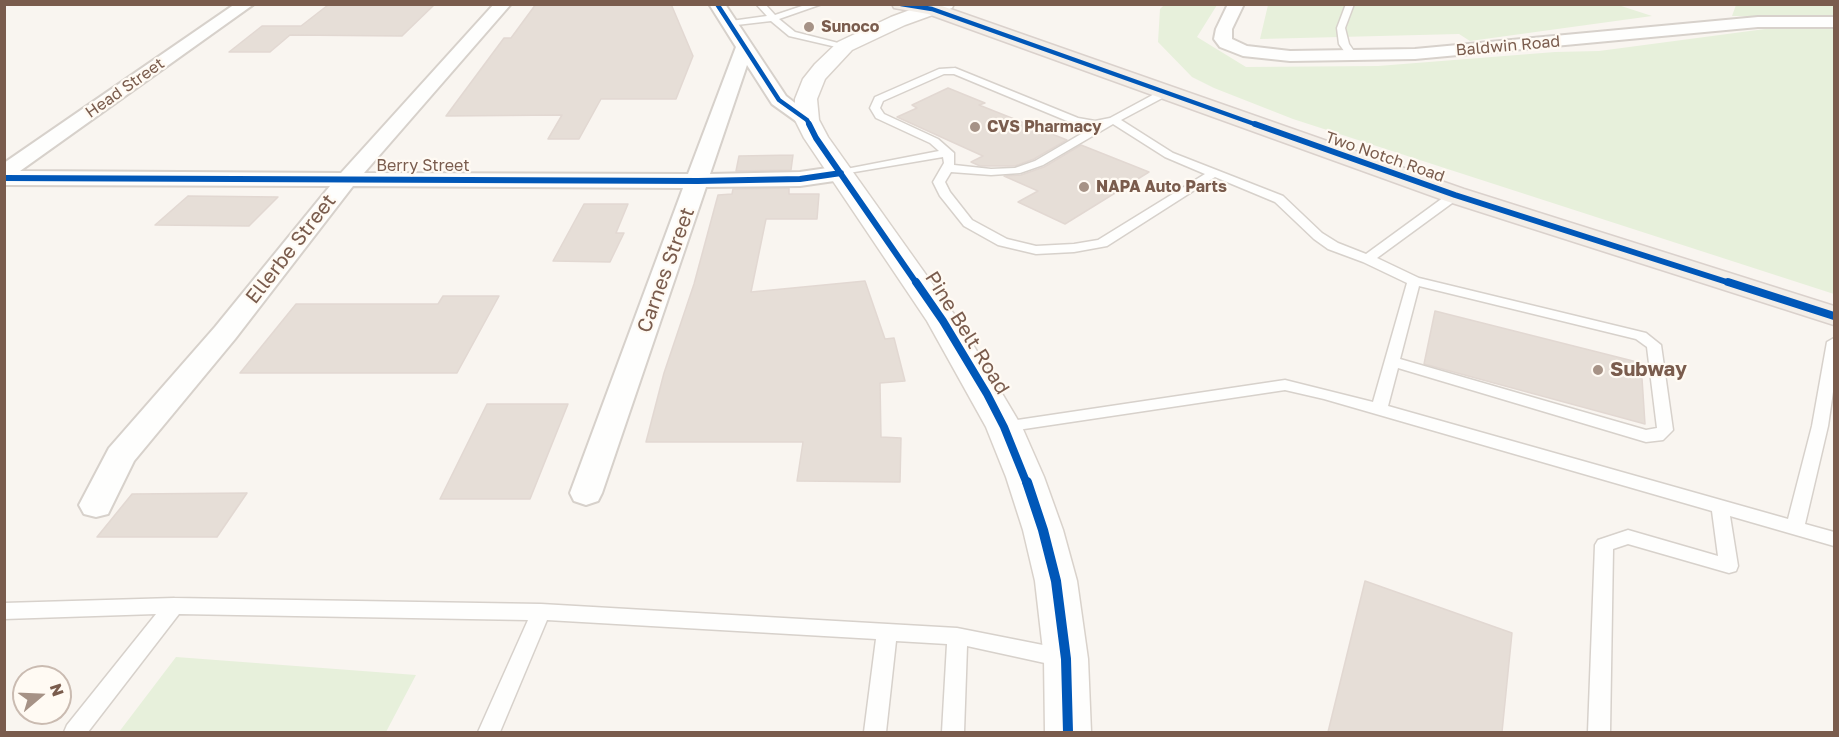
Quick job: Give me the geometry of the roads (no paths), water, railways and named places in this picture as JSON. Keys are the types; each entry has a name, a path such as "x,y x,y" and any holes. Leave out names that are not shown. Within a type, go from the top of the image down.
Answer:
{"main road":[{"name":"Two Notch Road","path":"901,4 934,6 1164,93 1455,195 1834,316"}],"street":[{"name":"Head Street","path":"4,173 246,4"},
{"name":"Ellerbe Street","path":"96,505 120,456 225,333 347,178 503,4"},
{"name":"Pine Belt Road","path":"717,4 779,100 807,120 816,138 943,321 987,393 1004,427 1025,477 1043,530 1056,581 1066,659 1068,732"},
{"name":"Baldwin Road","path":"1236,4 1223,34 1226,43 1233,47 1274,55 1353,57 1441,52 1757,13 1834,22"},
{"path":"807,120 806,99 814,79 845,46 934,6"},
{"name":"Carnes Street","path":"586,493 745,46"},
{"name":"Berry Street","path":"4,178 698,181 800,179 841,173"}],"lane":[{"path":"760,4 792,34 845,46"},
{"path":"731,24 773,18 818,4"},
{"path":"1350,4 1341,28 1344,44 1353,57"},
{"path":"1214,173 1102,243 1074,248 1036,250 1003,242 968,223 944,193 939,182 950,163 948,153 934,141 880,116 875,108 879,99 942,71 955,71 1076,121 1095,124 1113,120 1169,155 1214,173 1279,199 1318,236 1333,246 1368,259 1414,281 1641,336 1654,345 1665,430 1657,436 1646,436 1392,361"},
{"path":"948,168 991,172 1016,171 1039,163 1164,93"},
{"path":"841,173 948,153"},
{"path":"1368,259 1455,195"},
{"path":"1379,409 1414,281"},
{"path":"1795,528 1820,426 1834,342"},
{"path":"1004,427 1285,386 1379,409 1834,539"},
{"path":"1599,732 1604,545 1628,537 1729,566 1720,506"},
{"path":"4,611 174,606 541,612 957,636 1066,659"},
{"path":"75,732 174,606"},
{"path":"489,732 541,612"},
{"path":"875,732 887,632"},
{"path":"953,732 957,636"}],"place":[{"name":"Sunoco","path":"809,27"},
{"name":"CVS Pharmacy","path":"975,127"},
{"name":"NAPA Auto Parts","path":"1084,187"},
{"name":"Subway","path":"1598,370"}]}
